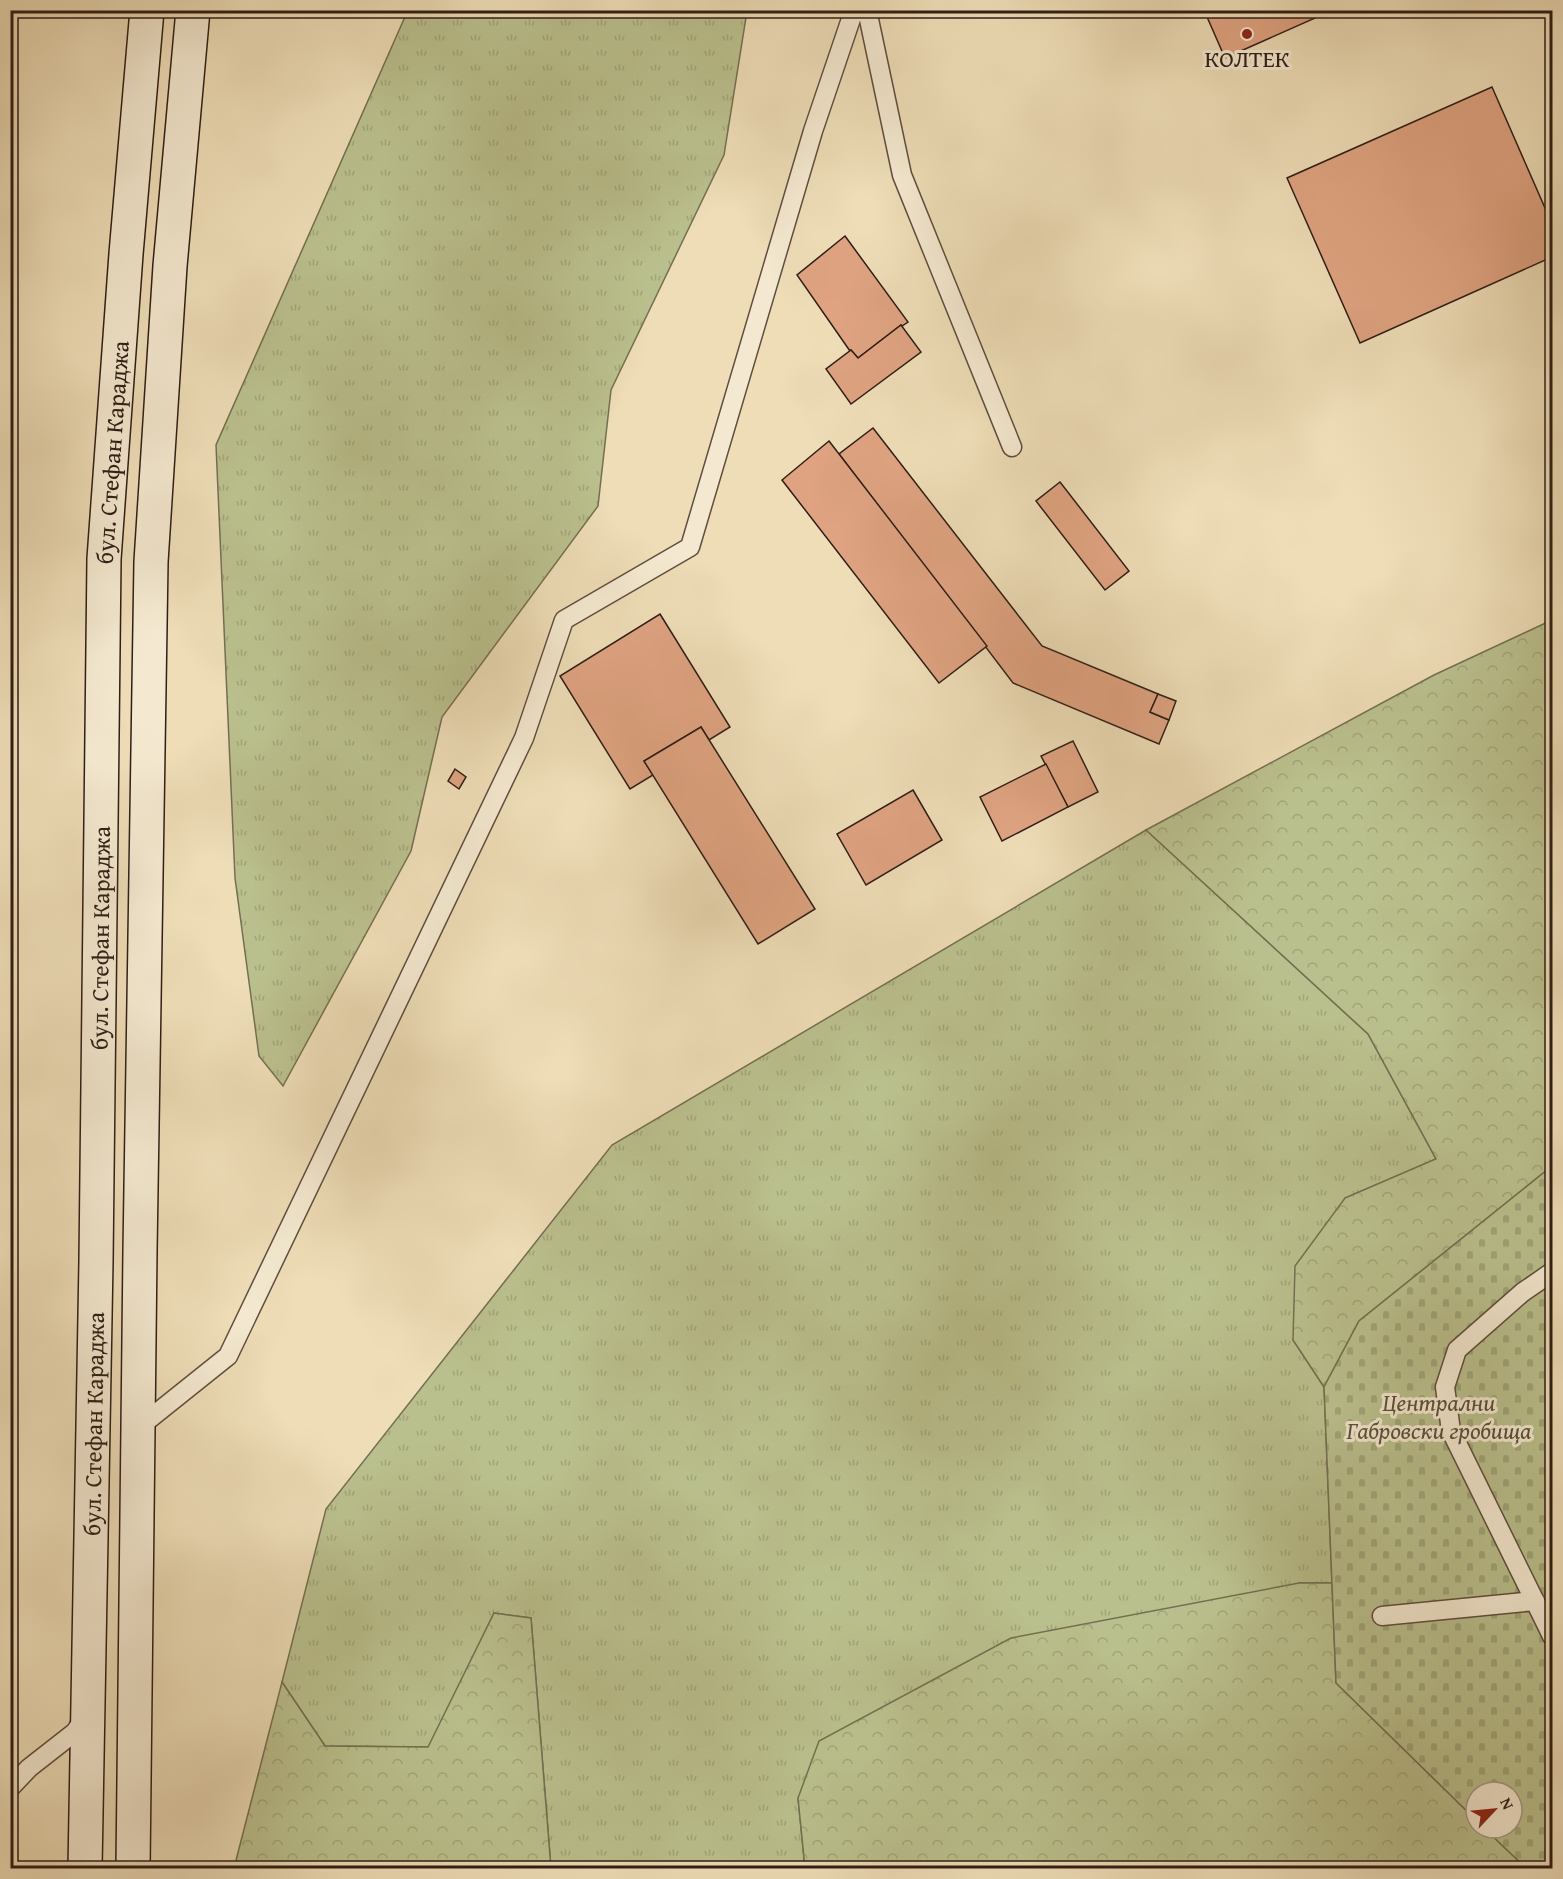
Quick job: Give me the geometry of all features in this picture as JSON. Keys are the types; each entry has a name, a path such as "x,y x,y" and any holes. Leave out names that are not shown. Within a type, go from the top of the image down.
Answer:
{"main road":[{"name":"бул. Стефан Караджа","path":"84,1869 96,1261 104,559 126,254 147,10"},
{"name":"бул. Стефан Караджа","path":"133,1869 151,562 170,266 193,10"}],"lane":[{"path":"138,1428 228,1356 524,738 564,620 690,547 813,131 854,10"},
{"path":"867,10 902,175 1012,447"},
{"path":"1552,1272 1523,1292 1457,1350 1445,1387 1451,1431 1552,1631"},
{"path":"1383,1616 1535,1601"},
{"path":"10,1788 29,1768 75,1732 87,1713"}],"green space":[{"path":"408,10 747,11 724,155 611,390 598,506 442,717 411,851 283,1086 259,1056 235,878 216,445"},
{"path":"1552,620 1552,1166 1359,1321 1324,1387 1293,1340 1295,1266 1345,1198 1436,1159 1368,1034 1146,830 1434,675"},
{"path":"1146,830 1368,1034 1436,1159 1345,1198 1293,1340 1324,1387 1332,1583 1299,1583 798,1798 805,1868 551,1868 531,1618 494,1613 429,1747 325,1746 282,1682 326,1509 612,1145"},
{"name":"Централни Габровски гробища","path":"1552,1166 1552,1868 1526,1868 1497,1840 1524,1840 1524,1780 1464,1780 1464,1808 1336,1683 1324,1387 1359,1321"},
{"path":"1299,1583 1332,1583 1336,1683 1464,1808 1464,1840 1497,1840 1526,1868 805,1868 798,1798 819,1741 1011,1638"},
{"path":"494,1613 531,1618 551,1868 234,1868 282,1682 325,1746 428,1747"}],"building":[{"name":"КОЛТЕК","path":"1204,10 1333,10 1225,58"},
{"path":"1492,87 1552,224 1552,257 1360,343 1287,178"},
{"path":"845,236 908,322 858,358 850,351 797,275"},
{"path":"901,325 921,352 851,404 826,369 851,350 858,358"},
{"path":"873,428 1042,646 1158,694 1150,712 1169,720 1159,744 1013,683 839,454"},
{"path":"829,441 987,646 939,683 782,480"},
{"path":"1060,482 1129,571 1105,590 1036,501"},
{"path":"660,614 730,727 709,740 701,727 644,761 653,775 630,789 560,676"},
{"path":"1158,694 1176,701 1169,720 1150,712"},
{"path":"701,727 815,909 758,944 644,761"},
{"path":"1073,741 1098,792 1068,807 1041,756"},
{"path":"1046,764 1068,807 1002,841 980,797"},
{"path":"455,769 466,777 459,789 448,781"},
{"path":"913,790 942,840 866,885 837,834"}],"place":[{"name":"КОЛТЕК","path":"1247,34"}]}
